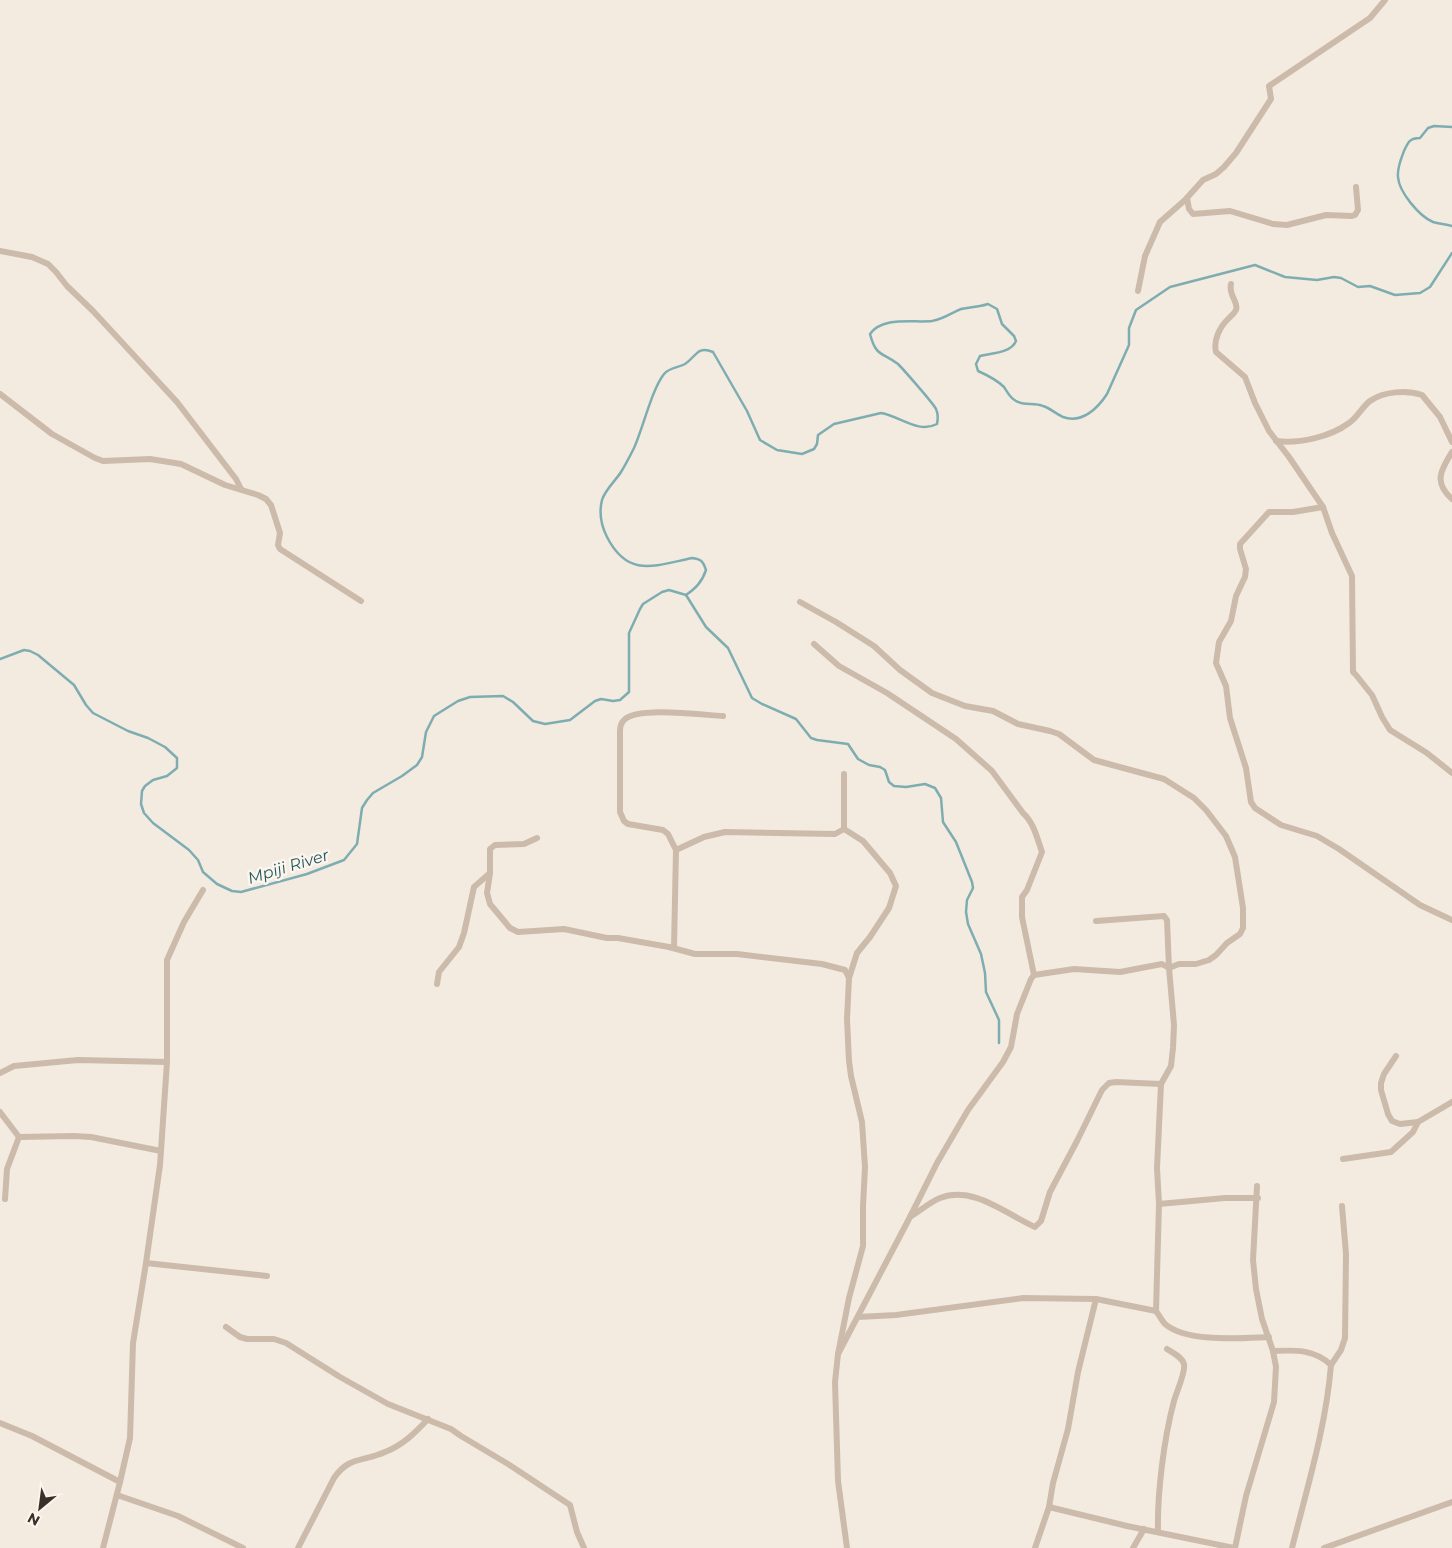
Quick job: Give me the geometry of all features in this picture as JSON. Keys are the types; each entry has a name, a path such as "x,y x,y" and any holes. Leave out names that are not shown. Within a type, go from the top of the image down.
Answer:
{"street":[{"path":"1138,291 1145,256 1160,222 1187,198 1195,187 1218,172 1236,153 1271,98 1269,86 1370,18 1385,0"},
{"path":"1187,198 1192,214 1230,212 1273,224 1286,225 1326,214 1355,215 1358,210 1356,186"},
{"path":"0,250 32,257 48,264 177,402 236,479 241,489"},
{"path":"1231,284 1230,292 1237,309 1224,324 1214,346 1216,352 1246,377 1259,413 1276,441 1323,507 1332,533 1352,576 1354,672 1372,695 1382,718 1390,730 1427,753 1452,773"},
{"path":"1276,441 1284,442 1314,438 1336,430 1355,418 1370,401 1386,394 1405,392 1422,395 1440,417 1452,442"},
{"path":"0,394 52,434 95,458 103,461 150,458 181,464 224,485 241,489 266,499 271,505 280,533 278,545 280,549 361,601"},
{"path":"1452,452 1442,469 1440,481 1446,493 1452,498"},
{"path":"1323,507 1293,512 1269,512 1240,544 1246,569 1245,576 1236,596 1231,621 1219,642 1216,663 1228,694 1230,718 1246,768 1251,802 1255,808 1280,825 1317,836 1341,850 1420,904 1452,920"},
{"path":"800,602 874,646 900,670 932,693 965,706 993,711 1018,724 1059,734 1094,760 1164,779 1194,798 1226,836 1235,857 1243,908 1243,928 1240,934 1209,960 1196,964 1179,964 1169,968"},
{"path":"814,644 839,666 887,693 956,739 992,771 1006,787 1022,813 1028,818 1042,852 1027,890 1022,897 1022,917 1034,975 1017,1014 1011,1046 1004,1062 968,1110 937,1163 838,1354"},
{"path":"674,948 676,850 668,834 663,830 628,824 624,821 620,812 621,726 624,720 631,715 645,712 723,716"},
{"path":"844,774 844,829"},
{"path":"676,850 704,837 725,832 835,834 844,829"},
{"path":"844,829 864,841 890,873 896,886 889,908 857,953 850,978 846,1019 851,1076 862,1122 865,1167 863,1246 849,1298 838,1354 835,1382 838,1482 847,1548"},
{"path":"538,838 524,844 495,846 490,849 490,873 487,892 490,904 510,928 518,932 564,929 607,938 618,938 674,948 695,954 737,954 822,964 845,970 850,978"},
{"path":"437,984 440,972 459,946 464,933 474,887 490,873"},
{"path":"103,1548 130,1438 133,1343 161,1151 167,1062 167,960 184,922 203,890"},
{"path":"1096,921 1164,916 1167,920 1174,1025 1171,1066 1162,1084 1157,1168 1159,1204 1156,1311 1165,1324 1189,1334 1210,1337 1269,1337"},
{"path":"1034,975 1074,970 1120,972 1162,964 1169,968"},
{"path":"1396,1056 1384,1074 1381,1083 1381,1090 1392,1121 1400,1124 1418,1122 1452,1102"},
{"path":"0,1073 14,1066 78,1060 167,1062"},
{"path":"910,1217 940,1198 964,1194 977,1197 1016,1219 1035,1227 1041,1221 1050,1192 1102,1090 1109,1083 1116,1082 1162,1084"},
{"path":"0,1112 18,1137"},
{"path":"1342,1159 1391,1152 1413,1132 1418,1122"},
{"path":"18,1137 91,1137 161,1151"},
{"path":"5,1199 7,1169 18,1137"},
{"path":"1049,1507 1234,1548 1246,1496 1274,1402 1276,1367 1269,1337 1262,1318 1254,1270 1258,1186"},
{"path":"1159,1204 1225,1198 1258,1198"},
{"path":"1292,1548 1318,1446 1331,1365 1341,1350 1345,1338 1346,1254 1342,1206"},
{"path":"146,1263 267,1276"},
{"path":"858,1317 896,1315 1023,1298 1096,1299 1156,1311"},
{"path":"1035,1548 1049,1507 1096,1299"},
{"path":"226,1327 246,1339 274,1339 286,1343 388,1404 451,1429 516,1469 570,1505 577,1532 584,1548"},
{"path":"1158,1532 1157,1515 1165,1444 1184,1370 1184,1364 1179,1357 1168,1349"},
{"path":"1273,1351 1293,1350 1315,1354 1323,1357 1331,1365"},
{"path":"298,1548 341,1468 350,1462 383,1453 398,1446 413,1435 428,1419"},
{"path":"0,1423 32,1436 120,1482"},
{"path":"117,1495 178,1516 243,1548"},
{"path":"1324,1548 1452,1502"},
{"path":"1133,1548 1144,1529"}],"waterway":[{"path":"1452,127 1434,126 1428,128 1420,138 1410,141 1405,148 1398,174 1402,190 1422,215 1433,222 1452,226"},
{"path":"686,595 703,578 706,570 704,564 698,559 692,558 654,566 633,564 624,559 615,550 607,537 603,528 601,509 603,496 621,472 634,448 652,399 664,374 671,369 685,364 700,351 708,350 713,352 747,411 760,440 777,450 802,454 814,449 817,444 818,435 834,424 881,413 916,426 930,427 937,424 936,409 918,386 898,364 880,353 875,347 870,334 882,325 899,322 932,321 961,309 988,304 997,309 1002,324 1014,336 1016,341 1014,345 1006,350 980,356 976,364 978,371 1001,384 1016,401 1040,405 1070,419 1089,413 1107,394 1129,345 1129,328 1136,310 1170,287 1255,265 1285,277 1317,280 1334,277 1341,278 1358,287 1370,286 1395,295 1420,293 1430,287 1452,253"},
{"name":"Mpiji River","path":"0,659 24,650 38,655 74,685 93,713 165,747 177,758 177,768 167,776 153,780 145,786 142,791 141,804 144,813 153,823 189,850 198,860 203,872 217,884 232,891 241,892 307,874 344,860 357,844 362,808 367,800 373,793 417,765 422,757 426,732 434,716 458,701 470,697 503,696 513,702 533,721 545,724 570,720 595,701 601,699 620,700 629,692 629,633 643,604 662,592 669,590 686,595"},
{"path":"686,595 706,627 728,648 752,698 796,719 811,738 848,744 858,759 885,770 889,782 894,786 906,787 925,784 935,788 941,798 943,822 956,842 972,882 973,888 967,900 968,924 981,954 986,992 999,1020 999,1043"}]}
